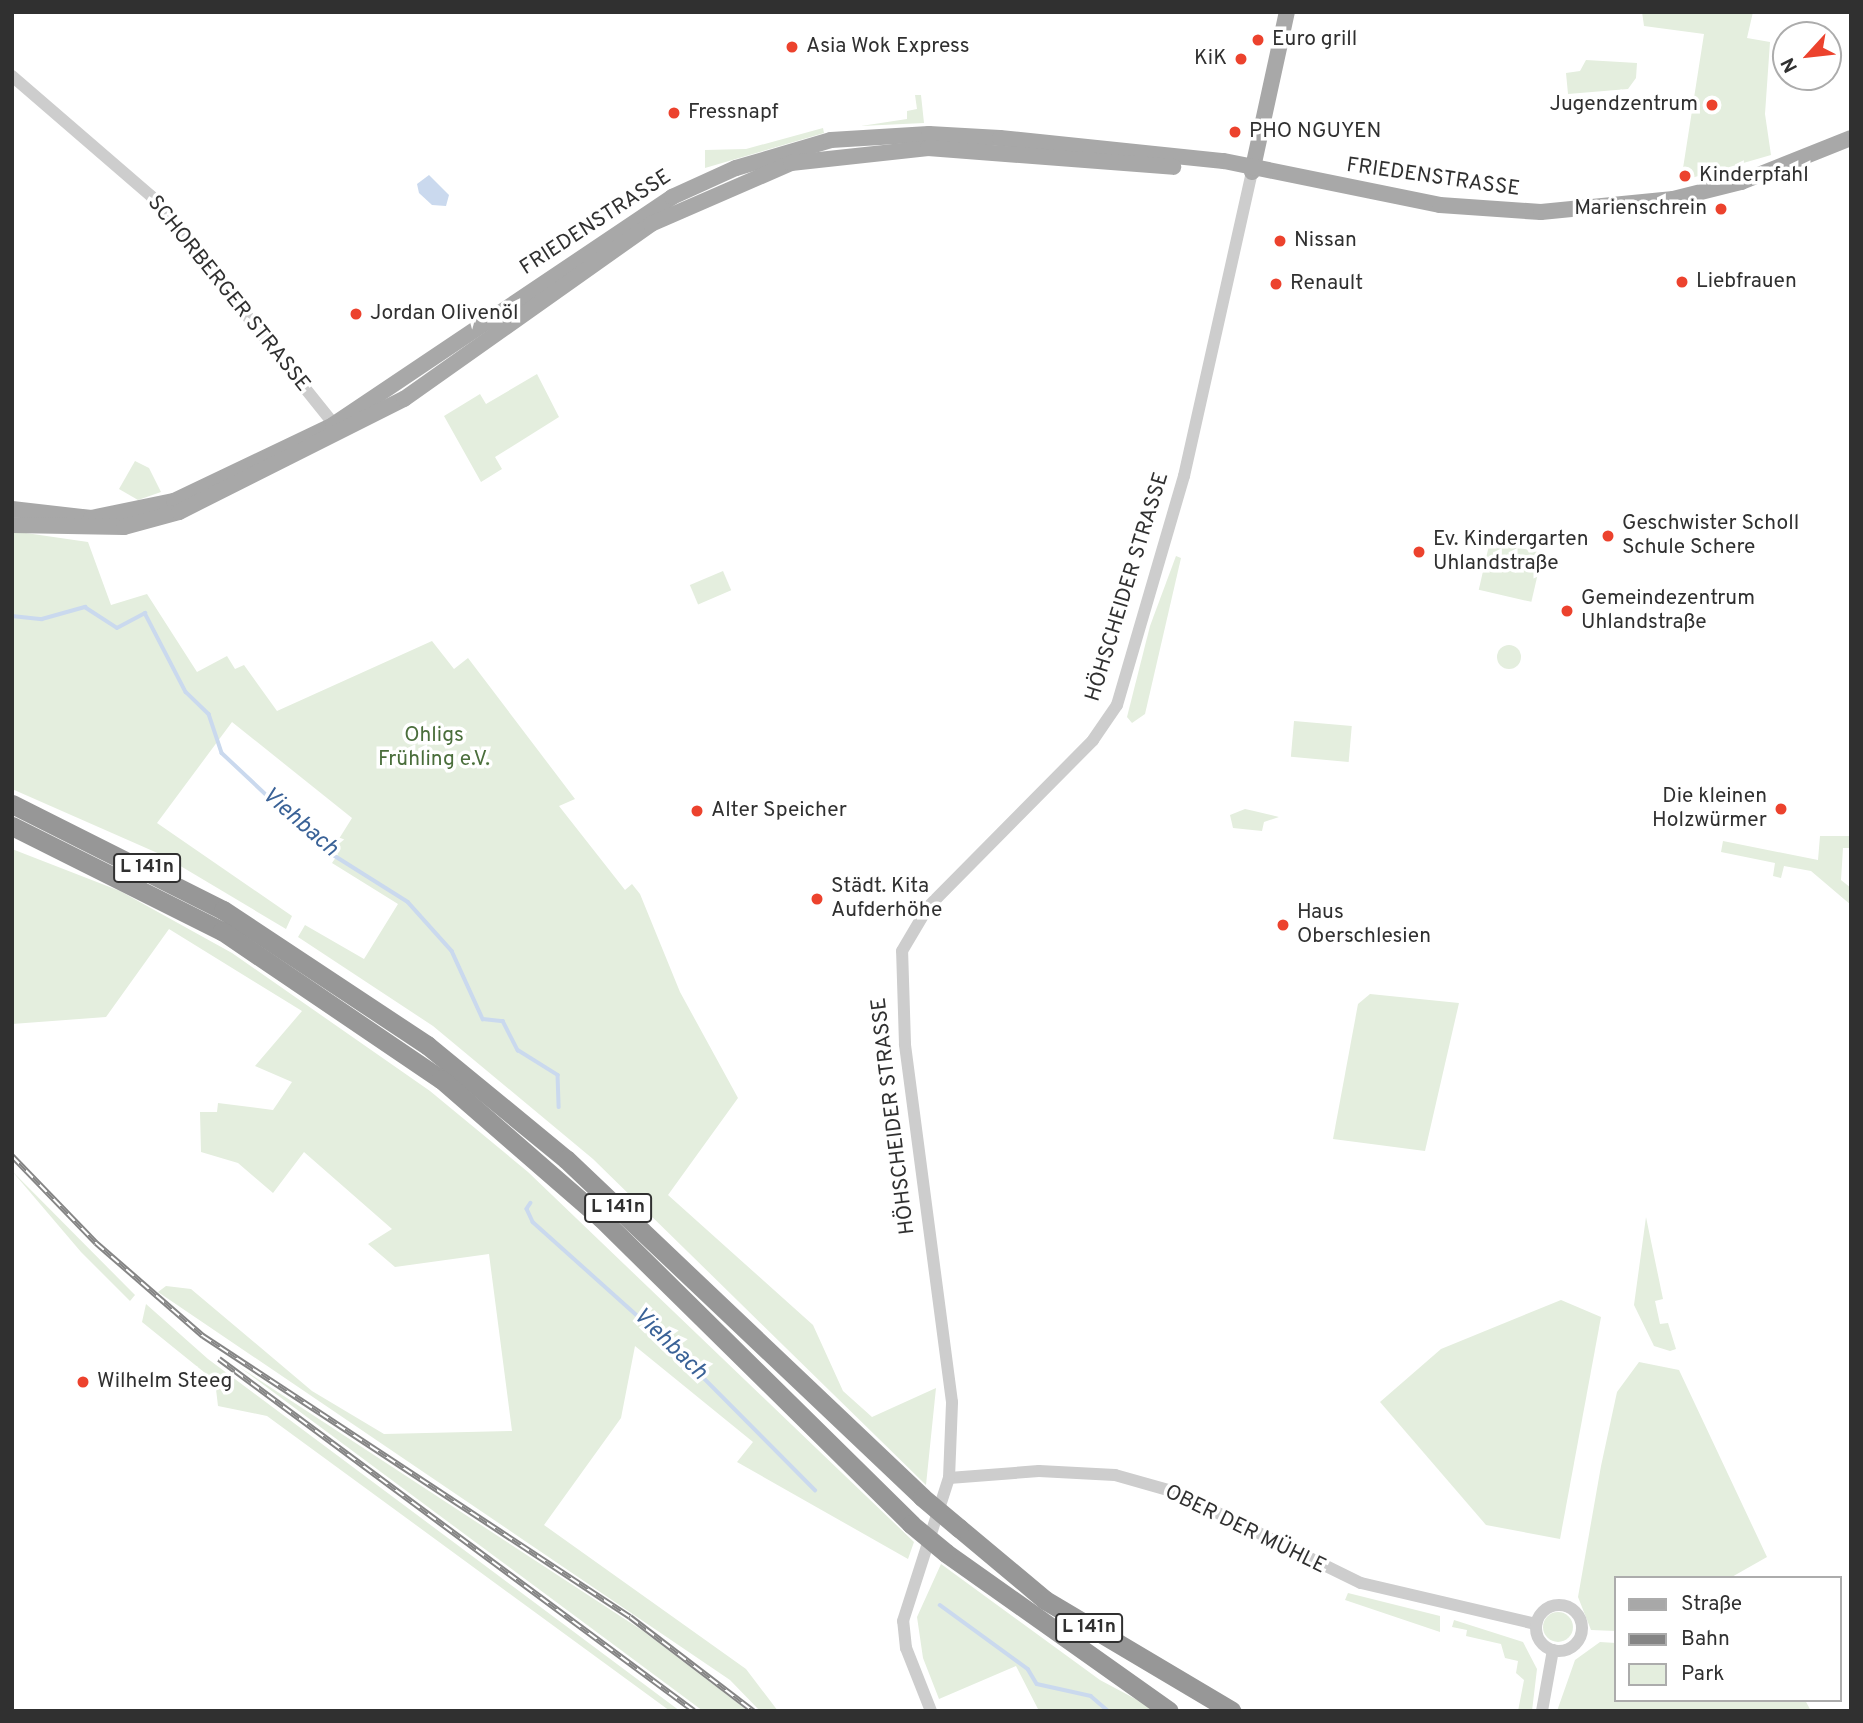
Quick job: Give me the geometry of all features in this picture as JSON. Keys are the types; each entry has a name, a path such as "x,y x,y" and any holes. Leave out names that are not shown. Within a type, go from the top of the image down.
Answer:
{"highway":[{"name":"L 141n","path":"12,804 172,881 283,945 427,1045 566,1159 922,1497 1045,1600 1232,1711"},
{"name":"L 141n","path":"12,826 133,882 270,961 409,1054 526,1149 911,1524 946,1553 1169,1711"}],"main road":[{"name":"HÖHSCHEIDER STRASSE","path":"1252,172 1287,12"},
{"name":"FRIEDENSTRASSE","path":"12,526 83,530 146,523 338,429 645,213 699,183 791,150 929,134 1224,162 1252,172 1440,205 1571,211 1687,196 1851,138"},
{"name":"FRIEDENSTRASSE","path":"12,509 91,519 143,512 338,429"}],"street":[{"name":"SCHORBERGER STRASSE","path":"12,76 151,196 338,429"},
{"name":"HÖHSCHEIDER STRASSE","path":"931,1711 906,1648 903,1621 949,1478 952,1402 901,1010 902,951 928,907 1112,715 1184,476 1252,172"},
{"name":"OBER DER MÜHLE","path":"949,1478 1039,1471 1115,1475 1175,1492 1361,1583 1536,1624"},
{"path":"1557,1605 1576,1613 1579,1639 1553,1650 1540,1640 1536,1624 1541,1612 1557,1605"},
{"path":"1542,1711 1553,1650"}],"green space":[{"path":"1642,12 1753,12 1747,38 1770,42 1765,114 1771,155 1681,181 1704,34 1644,26"},
{"path":"1586,60 1637,63 1636,78 1628,89 1568,94 1566,73 1580,71"},
{"path":"915,95 921,95 924,123 861,126 907,119 907,111 917,109"},
{"path":"823,128 824,133 705,168 705,150 746,149"},
{"path":"537,374 559,417 495,457 502,469 481,482 444,416 480,394 486,404"},
{"path":"135,461 149,468 161,492 138,500 119,489"},
{"name":"Ohligs Frühling e.V.","path":"12,531 88,542 111,605 147,594 197,672 227,656 235,669 244,665 277,711 432,641 454,669 468,658 575,799 559,806 625,890 632,884 640,894 680,992 738,1098 668,1195 813,1325 843,1391 872,1417 936,1388 926,1485 593,1159 433,1026 298,937 305,925 364,959 398,904 332,863 338,854 332,850 352,818 232,722 157,823 292,916 286,929 162,855 12,789"},
{"path":"1490,541 1543,553 1531,602 1479,590"},
{"path":"1176,556 1181,558 1145,714 1132,723 1127,717 1150,626"},
{"path":"723,571 731,590 698,604 690,585"},
{"path":"1504,645 1514,645 1521,652 1521,662 1514,669 1504,669 1497,662 1497,652"},
{"path":"1294,721 1352,726 1349,762 1291,757"},
{"path":"1245,809 1279,817 1264,822 1262,831 1233,828 1230,815"},
{"path":"1820,836 1851,836 1851,848 1843,848 1841,880 1851,888 1851,905 1811,871 1784,866 1781,878 1773,876 1775,863 1721,852 1723,841 1818,860"},
{"path":"12,849 120,891 232,953 430,1091 528,1172 914,1542 908,1559 737,1462 753,1442 635,1346 621,1418 544,1525 746,1669 778,1711 760,1711 730,1680 158,1292 166,1286 191,1289 312,1391 384,1434 512,1431 489,1254 395,1267 368,1244 392,1229 304,1152 273,1193 238,1163 201,1152 200,1112 217,1112 218,1103 273,1110 292,1082 255,1066 302,1011 169,929 106,1017 12,1024"},
{"path":"1370,994 1459,1003 1425,1151 1333,1139 1358,1004"},
{"path":"12,1171 135,1295 130,1301 81,1252"},
{"path":"1646,1217 1663,1299 1655,1301 1660,1324 1668,1323 1676,1349 1670,1351 1654,1346 1634,1305"},
{"path":"1561,1300 1601,1317 1560,1539 1486,1525 1380,1402 1441,1349"},
{"path":"146,1304 208,1359 680,1711 670,1711 267,1416 218,1406 215,1381 142,1322"},
{"path":"1639,1362 1679,1370 1767,1557 1734,1576 1615,1576 1615,1631 1591,1630 1578,1597 1617,1392"},
{"path":"238,1366 643,1631 748,1711 703,1711"},
{"path":"941,1564 1100,1680 1158,1711 1039,1711 1016,1666 939,1699 923,1658 917,1617"},
{"path":"1348,1593 1440,1616 1440,1632 1345,1600"},
{"path":"1558,1612 1564,1613 1572,1621 1572,1633 1564,1641 1558,1642 1552,1641 1544,1633 1543,1627 1544,1621 1552,1613"},
{"path":"1454,1620 1523,1642 1537,1669 1532,1711 1518,1711 1524,1680 1516,1673 1518,1661 1505,1658 1501,1644 1466,1636 1467,1630 1452,1627"},
{"path":"1600,1642 1615,1643 1615,1702 1806,1702 1811,1711 1557,1711 1575,1660"}],"water":[{"path":"429,175 449,195 446,206 432,205 419,193 417,184"}],"waterway":[{"name":"Viehbach","path":"12,616 42,619 85,607 117,628 145,613 186,692 209,714 222,753 324,849 408,902 452,951 483,1019 503,1021 518,1050 558,1075 559,1107"},
{"name":"Viehbach","path":"531,1203 527,1209 533,1222 680,1354 815,1490"},
{"name":"Viehbach","path":"940,1605 1028,1669 1037,1684 1091,1696 1108,1711"}],"railway":[{"path":"12,1156 96,1243 203,1336 630,1617 753,1711"},
{"path":"219,1359 694,1711"}],"place":[{"name":"Euro grill","path":"1258,40"},
{"name":"Asia Wok Express","path":"792,47"},
{"name":"KiK","path":"1241,59"},
{"name":"Jugendzentrum","path":"1712,105"},
{"name":"Fressnapf","path":"674,113"},
{"name":"PHO NGUYEN","path":"1235,132"},
{"name":"Kinderpfahl","path":"1685,176"},
{"name":"Marienschrein","path":"1721,209"},
{"name":"Nissan","path":"1280,241"},
{"name":"Liebfrauen","path":"1682,282"},
{"name":"Renault","path":"1276,284"},
{"name":"Jordan Olivenöl","path":"356,314"},
{"name":"Geschwister Scholl Schule Schere","path":"1608,536"},
{"name":"Ev. Kindergarten Uhlandstraße","path":"1419,552"},
{"name":"Gemeindezentrum Uhlandstraße","path":"1567,611"},
{"name":"Die kleinen Holzwürmer","path":"1781,809"},
{"name":"Alter Speicher","path":"697,811"},
{"name":"Städt. Kita Aufderhöhe","path":"817,899"},
{"name":"Haus Oberschlesien","path":"1283,925"},
{"name":"Wilhelm Steeg","path":"83,1382"}]}
